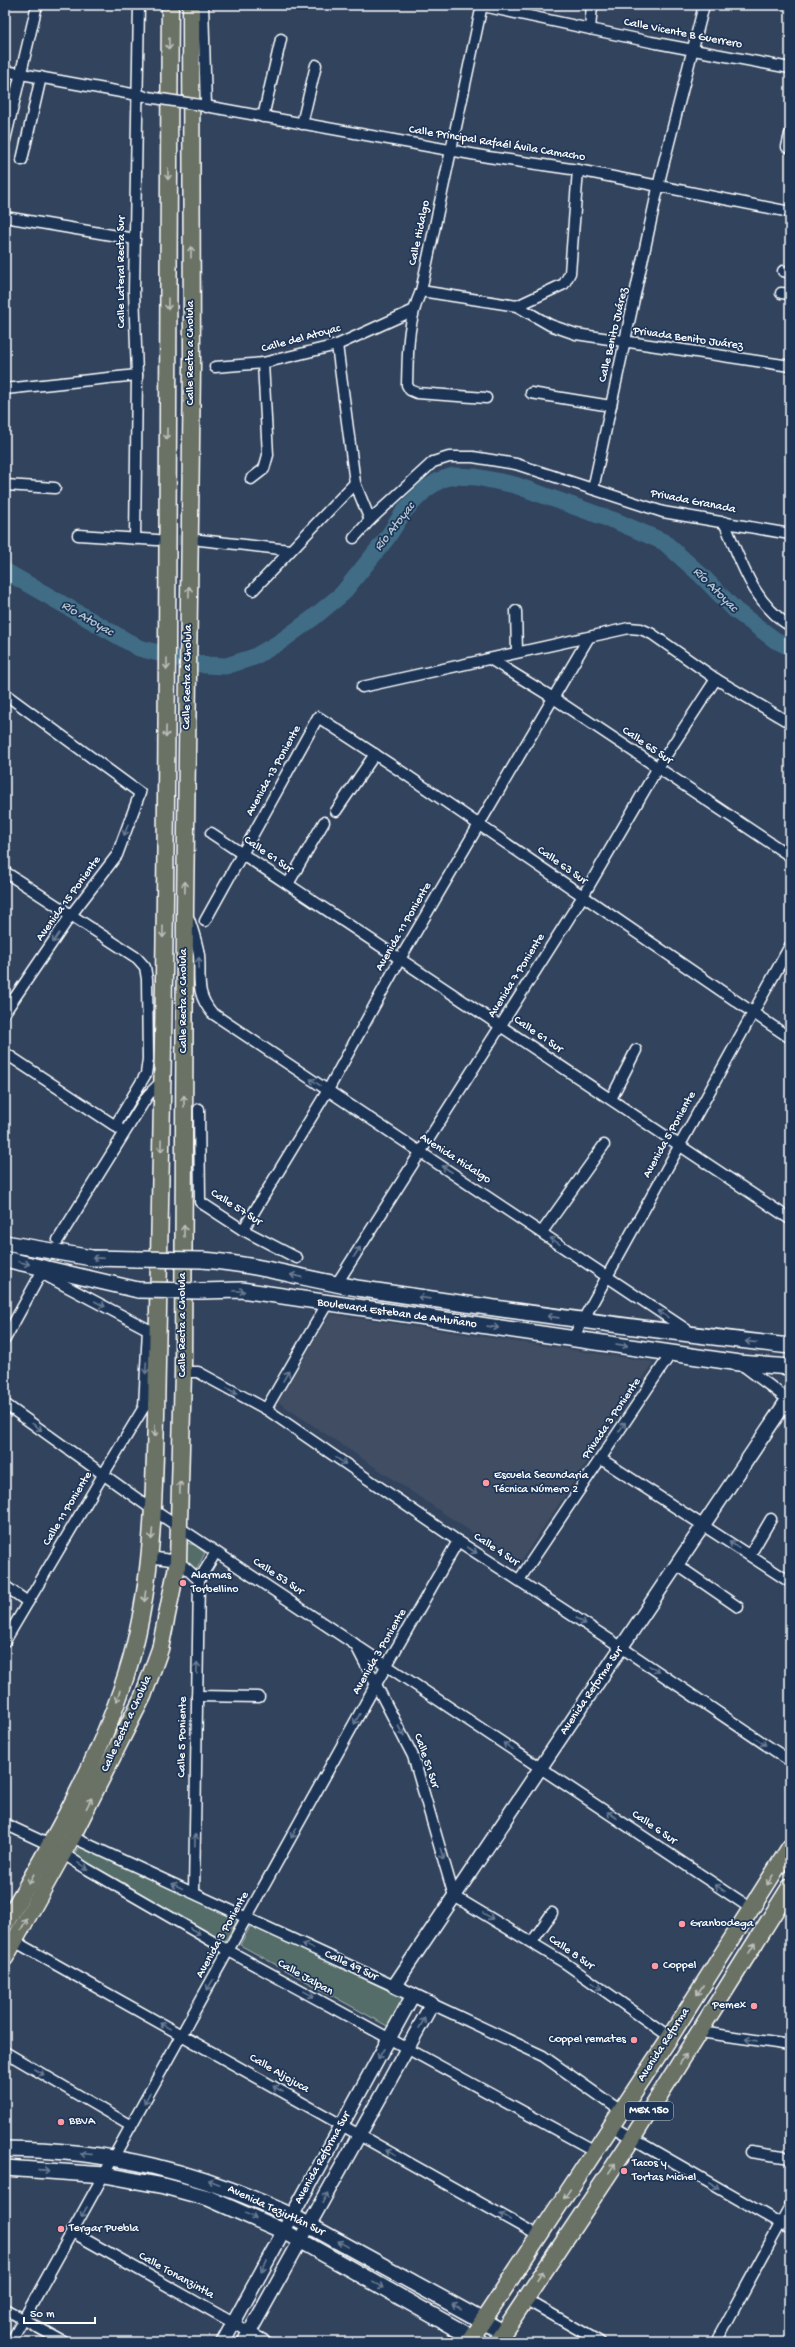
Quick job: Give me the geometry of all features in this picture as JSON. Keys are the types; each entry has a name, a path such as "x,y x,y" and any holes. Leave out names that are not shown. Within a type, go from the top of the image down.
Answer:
{"main road":[{"name":"Calle Recta a Cholula","path":"5,1958 10,1938 56,1849 93,1762 110,1720 133,1652 143,1605 153,1510 156,1392 152,1332 162,1082 167,693 170,5"},
{"name":"Calle Recta a Cholula","path":"5,1924 56,1849 72,1837 143,1696 160,1649 178,1561 179,1526 191,1372 185,907 192,367 191,5"},
{"name":"Boulevard Esteban de Antuñano","path":"5,1243 92,1258 202,1260 240,1263 336,1285 582,1321 695,1336 790,1346"},
{"name":"Boulevard Esteban de Antuñano","path":"5,1259 42,1271 138,1290 241,1290 327,1304 739,1362 790,1367"},
{"name":"Avenida Reforma","path":"474,2340 482,2320 670,2037 790,1847"},
{"name":"Avenida Reforma","path":"500,2337 632,2139 700,2032 784,1905 790,1887"},
{"name":"Avenida Teziutlán Sur","path":"5,2149 114,2157 166,2168 208,2180 257,2199 292,2216 482,2320 500,2337"},
{"name":"Avenida Teziutlán Sur","path":"5,2168 105,2175 164,2186 208,2198 283,2231 474,2340"}],"street":[{"path":"5,140 37,5"},
{"name":"Calle Lateral Recta Sur","path":"135,539 137,375 134,290 139,5"},
{"path":"203,5 203,106"},
{"name":"Calle Vicente B Guerrero","path":"481,5 590,29 790,68"},
{"name":"Calle Hidalgo","path":"481,5 421,291 412,311 408,333 407,385 410,390 416,393 486,398"},
{"path":"590,29 592,5"},
{"name":"Calle Benito Juárez","path":"593,489 626,343 658,186 704,5"},
{"path":"264,117 281,38"},
{"path":"302,124 316,65"},
{"name":"Calle Principal Rafaél Ávila Camacho","path":"5,71 302,124 578,170 790,212"},
{"path":"22,160 41,77"},
{"path":"790,134 787,147 790,147"},
{"path":"421,291 517,306 564,284 570,273 578,170"},
{"path":"5,217 135,238"},
{"name":"Privada Benito Juárez","path":"517,306 550,325 576,334 626,343 790,366"},
{"name":"Calle del Atoyac","path":"215,367 263,363 337,345 412,311"},
{"path":"337,345 356,483 370,520"},
{"path":"251,479 264,469 268,455 263,363"},
{"path":"5,389 137,375"},
{"path":"531,393 611,406"},
{"name":"Privada Granada","path":"354,538 370,520 433,462 449,457 473,457 516,464 663,512 790,534"},
{"path":"253,590 356,483"},
{"path":"5,485 55,488"},
{"path":"724,522 753,588 774,616 790,626"},
{"path":"78,535 157,540"},
{"path":"200,540 290,550"},
{"path":"516,611 516,652"},
{"path":"362,687 629,628 641,629 652,634 716,679 784,720 790,721"},
{"name":"Avenida 11 Poniente","path":"243,1230 328,1090 400,959 478,824 555,699 589,637"},
{"name":"Calle 65 Sur","path":"490,659 555,699 790,856"},
{"name":"Avenida 7 Poniente","path":"336,1285 583,896 657,768 716,679"},
{"name":"Avenida 15 Poniente","path":"5,694 140,793 117,855 71,915 5,1012"},
{"name":"Calle 63 Sur","path":"318,717 478,824 790,1038"},
{"name":"Avenida 13 Poniente","path":"205,921 318,717"},
{"path":"336,810 375,754"},
{"path":"288,884 324,822"},
{"name":"Calle 61 Sur","path":"211,833 790,1219"},
{"path":"5,872 137,958 145,967 147,979 148,1059 146,1074 115,1126"},
{"name":"Avenida Hidalgo","path":"185,907 199,954 200,987 203,1001 212,1013 421,1153 608,1275 695,1336"},
{"name":"Avenida 5 Poniente","path":"573,1338 679,1144 790,946"},
{"path":"611,1099 636,1050"},
{"path":"5,1053 125,1132"},
{"path":"58,1240 148,1095 162,1082"},
{"name":"Calle 57 Sur","path":"199,1109 200,1202 243,1230 297,1258"},
{"path":"542,1232 604,1145"},
{"path":"5,1339 42,1271 152,1332 144,1407"},
{"path":"266,1409 327,1304"},
{"name":"Privada 3 Poniente","path":"519,1580 601,1460 672,1352"},
{"path":"739,1362 789,1399"},
{"name":"Calle 4 Sur","path":"191,1372 266,1409 458,1541 621,1647 790,1761"},
{"name":"Calle 11 Poniente","path":"5,1641 9,1629 28,1602 144,1407 156,1392"},
{"name":"Avenida Reforma Sur","path":"394,1986 789,1399"},
{"name":"Calle 53 Sur","path":"5,1404 153,1510 354,1642 541,1768"},
{"path":"601,1460 790,1582"},
{"path":"750,1555 771,1519"},
{"name":"Avenida 3 Poniente","path":"11,2342 376,1684 388,1666 458,1541"},
{"path":"149,1557 178,1561 199,1580 216,1552"},
{"path":"677,1565 738,1607"},
{"name":"Calle 5 Poniente","path":"194,1893 199,1580"},
{"path":"5,1586 28,1602"},
{"name":"Calle 51 Sur","path":"354,1642 413,1756 454,1896"},
{"path":"197,1696 259,1697"},
{"name":"Calle 6 Sur","path":"541,1768 752,1909"},
{"name":"Calle Jalpan","path":"5,1824 56,1849 229,1951 595,2151"},
{"name":"Calle 49 Sur","path":"72,1837 543,2056 621,2111"},
{"name":"Calle 8 Sur","path":"454,1896 532,1942 670,2037"},
{"path":"532,1942 552,1913"},
{"name":"Calle Aljojuca","path":"10,1938 539,2236"},
{"name":"Avenida Reforma Sur","path":"223,2342 413,1995"},
{"name":"Avenida Reforma Sur","path":"247,2337 432,2004"},
{"path":"700,2032 790,2045"},
{"path":"5,2052 132,2126"},
{"path":"611,2126 790,2229"},
{"path":"750,2152 790,2158"},
{"path":"716,2342 790,2206"},
{"name":"Calle Tonanzintla","path":"72,2232 233,2323 247,2337 267,2342"},
{"path":"525,2299 600,2342"},
{"path":"5,2308 64,2342"}],"shaded area":[{"name":"Escuela Secundaria Técnica Número 2","path":"330,1314 654,1362 519,1564 278,1402"}],"green space":[{"path":"187,1543 195,1545 205,1553 197,1569 187,1565 184,1559"},
{"path":"80,1845 239,1918 224,1943 73,1856"},
{"path":"251,1925 404,1998 389,2027 240,1945"}],"waterway":[{"name":"Río Atoyac","path":"5,571 139,648 205,665 226,666 254,657 280,642 313,618 342,594 387,538 405,510 426,489 440,480 453,476 476,477 515,485 618,522 664,542 702,576 735,610 775,640 790,647"}],"tunnel":[{"path":"163,540 195,540"}],"place":[{"name":"Escuela Secundaria Técnica Número 2","path":"486,1483"},
{"name":"Alarmas Torbellino","path":"183,1583"},
{"name":"Granbodega","path":"682,1924"},
{"name":"Coppel","path":"655,1966"},
{"name":"Pemex","path":"754,2006"},
{"name":"Coppel remates","path":"634,2040"},
{"name":"BBVA","path":"61,2122"},
{"name":"Tacos y Tortas Michel","path":"624,2171"},
{"name":"Tergar Puebla","path":"61,2229"}]}
